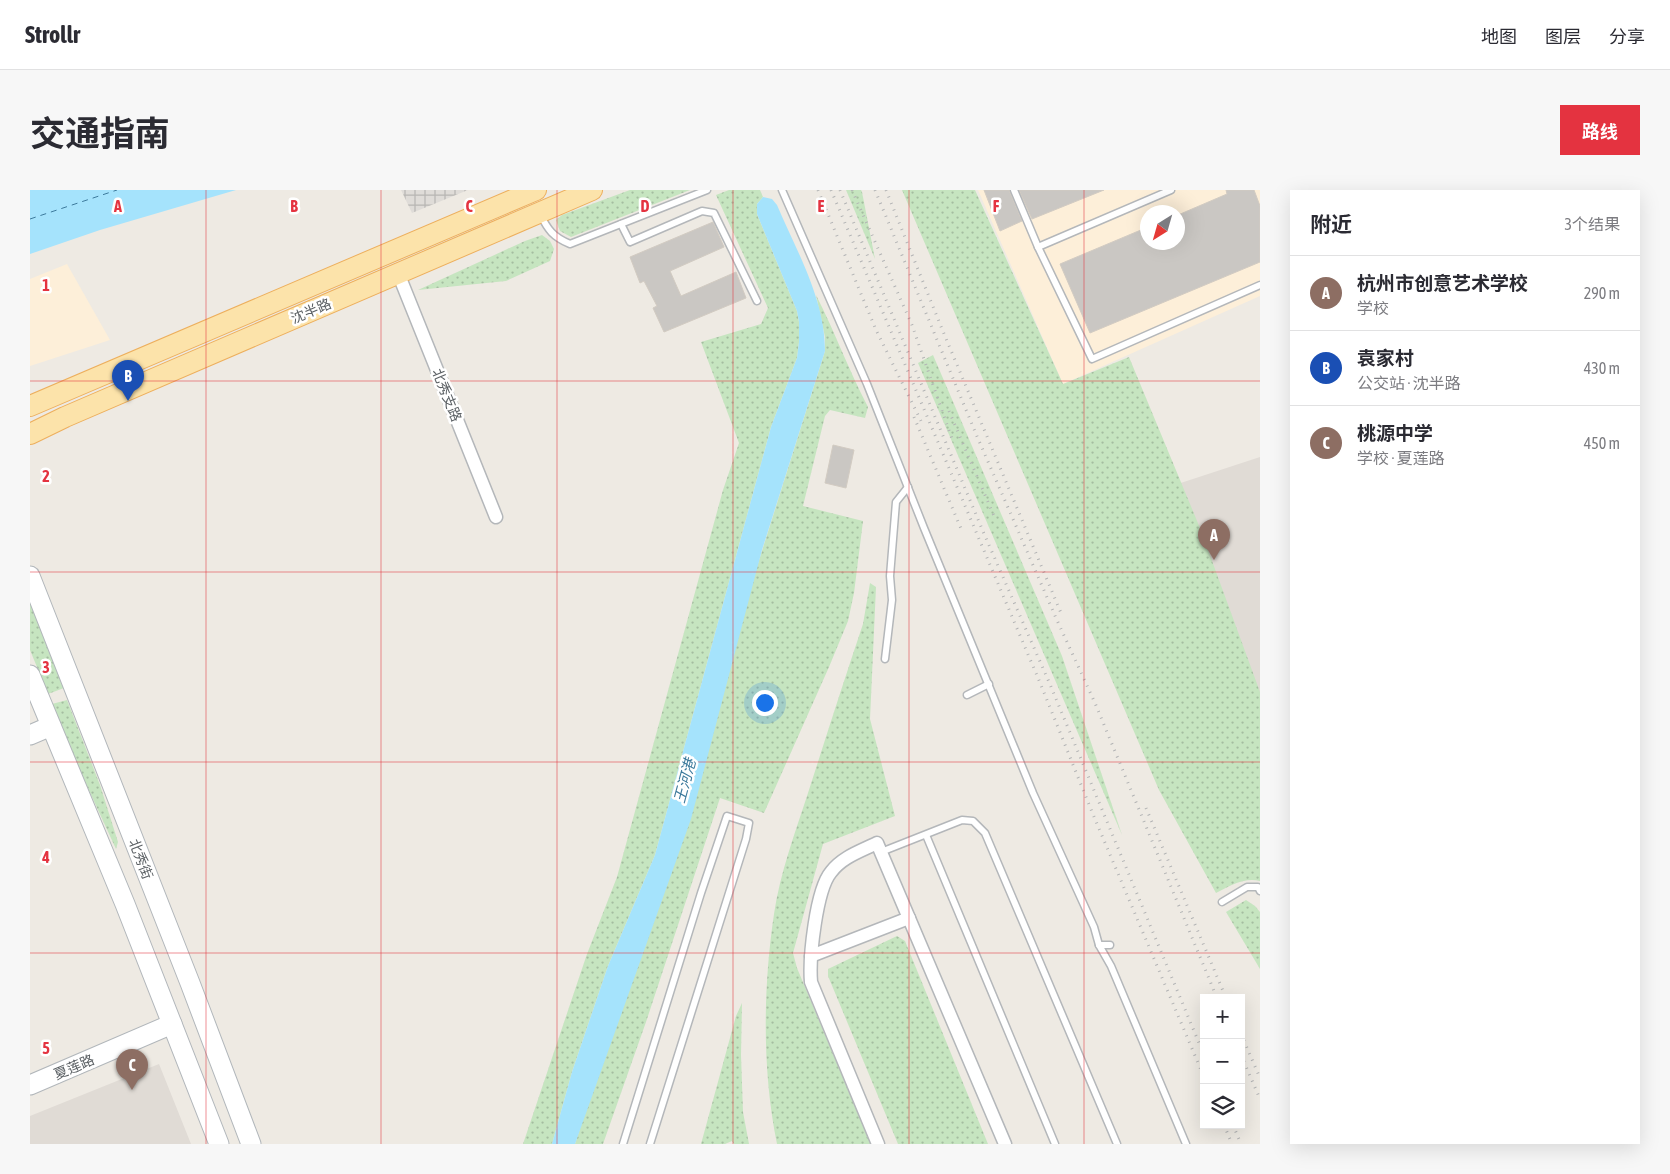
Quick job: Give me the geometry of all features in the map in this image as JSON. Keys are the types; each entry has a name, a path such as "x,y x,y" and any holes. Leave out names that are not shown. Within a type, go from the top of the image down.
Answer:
{"main road":[{"name":"沈半路","path":"30,406 536,190"},
{"name":"沈半路","path":"30,434 65,417 592,190"},
{"name":"北秀街","path":"30,576 190,983 251,1144"},
{"path":"30,676 125,904 219,1144"},
{"path":"30,735 51,726"},
{"name":"夏莲路","path":"30,1085 172,1024"}],"street":[{"name":"北秀支路","path":"398,273 496,516"},
{"path":"878,1144 811,982 810,964 820,894 830,872 845,859 877,843 1004,1144"},
{"path":"811,956 909,918"}],"lane":[{"path":"539,213 546,228 558,238 570,244 707,190"},
{"path":"782,190 867,384 1033,793 1094,927 1099,945 1110,966 1186,1144"},
{"path":"1014,190 1038,247 1092,359 1260,285"},
{"path":"1038,247 1171,190"},
{"path":"621,224 630,242 702,211 714,213 757,301"},
{"path":"885,659 892,600 890,576 896,502 908,487"},
{"path":"967,695 989,684"},
{"path":"623,1144 726,816 749,823 746,839 650,1144"},
{"path":"881,852 962,820 973,821 984,833 1117,1144"},
{"path":"926,835 1055,1144"},
{"path":"1222,902 1247,887 1258,887 1260,891"},
{"path":"1099,945 1110,945"}],"shaded area":[{"path":"401,190 468,190 412,213"},
{"path":"978,190 1260,190 1260,296 1063,384"},
{"path":"67,264 110,340 30,366 30,279"},
{"path":"1260,457 1260,734 1141,496"},
{"path":"159,1064 191,1144 30,1144 30,1116"}],"green space":[{"path":"630,190 690,190 571,237 560,231 556,220 562,215"},
{"path":"729,190 760,190 763,197 757,204 757,214 797,311 799,342 797,358 771,427 655,855 608,966 572,1072 552,1144 523,1144 587,954 617,877 723,490 739,443 701,342 761,324 768,308 716,195"},
{"path":"846,190 861,190 862,192 875,259"},
{"path":"902,190 975,190 1063,384 1129,357 1200,528 1260,692 1260,881 1243,881 1216,893 1159,790"},
{"path":"542,235 550,241 554,249 550,261 506,281 418,290 525,241"},
{"path":"816,295 868,407 865,418 830,410 825,416 803,506 863,521 854,593 848,621 764,813 720,798 646,1022 603,1144 575,1144 825,351 825,337"},
{"path":"933,355 1062,656 1122,835 918,363"},
{"path":"870,583 876,587 870,719 895,816 823,844 793,953 797,968 871,1144 777,1144 769,1088 766,1029 770,942 774,914 788,853 863,624"},
{"path":"30,602 64,688 48,694 30,650"},
{"path":"67,700 100,785 118,842 116,849 52,704"},
{"path":"1246,900 1260,912 1260,969 1226,912"},
{"path":"897,936 905,941 988,1144 898,1144 828,976 828,969"},
{"path":"742,1003 743,1112 749,1144 734,1144 732,1141 725,1144 701,1144 736,1016"}],"water":[{"path":"30,190 236,190 100,230 30,254"},
{"name":"王河港","path":"763,197 772,199 777,205 801,258 820,313 825,351 762,550 691,819 575,1144 552,1144 572,1072 608,966 655,855 771,427 797,358 799,322 797,311 757,214 757,204"}],"building":[{"path":"984,190 1009,190 1022,221 1000,231"},
{"path":"1019,190 1104,190 1032,219"},
{"path":"1226,190 1254,190 1260,206 1260,262 1090,333 1060,264 1140,230 1140,250 1185,250 1185,212 1227,194"},
{"path":"713,222 724,247 670,271 681,296 736,272 746,298 664,332 653,308 657,306 644,281 640,283 630,257"},
{"path":"833,445 854,450 846,488 825,483"}],"ferry route":[{"path":"30,219 117,190"}],"railway":[{"path":"818,190 876,330 922,423"},
{"path":"831,190 1041,685 1092,812 1200,1068"},
{"path":"840,190 985,536 1049,682 1200,1045"},
{"path":"852,190 912,325 952,439"},
{"path":"875,190 976,434 1095,703 1215,994"},
{"path":"886,190 1061,613"},
{"path":"949,411 994,516"},
{"path":"914,417 962,531"},
{"path":"1146,808 1224,994"},
{"path":"1243,1039 1260,1078"},
{"path":"1245,1064 1260,1099"},
{"path":"1226,1129 1232,1144"},
{"path":"1235,1129 1241,1144"}],"place":[{"name":"袁家村","path":"128,401"},
{"name":"杭州市创意艺术学校","path":"1214,560"},
{"name":"桃源中学","path":"132,1090"}]}
